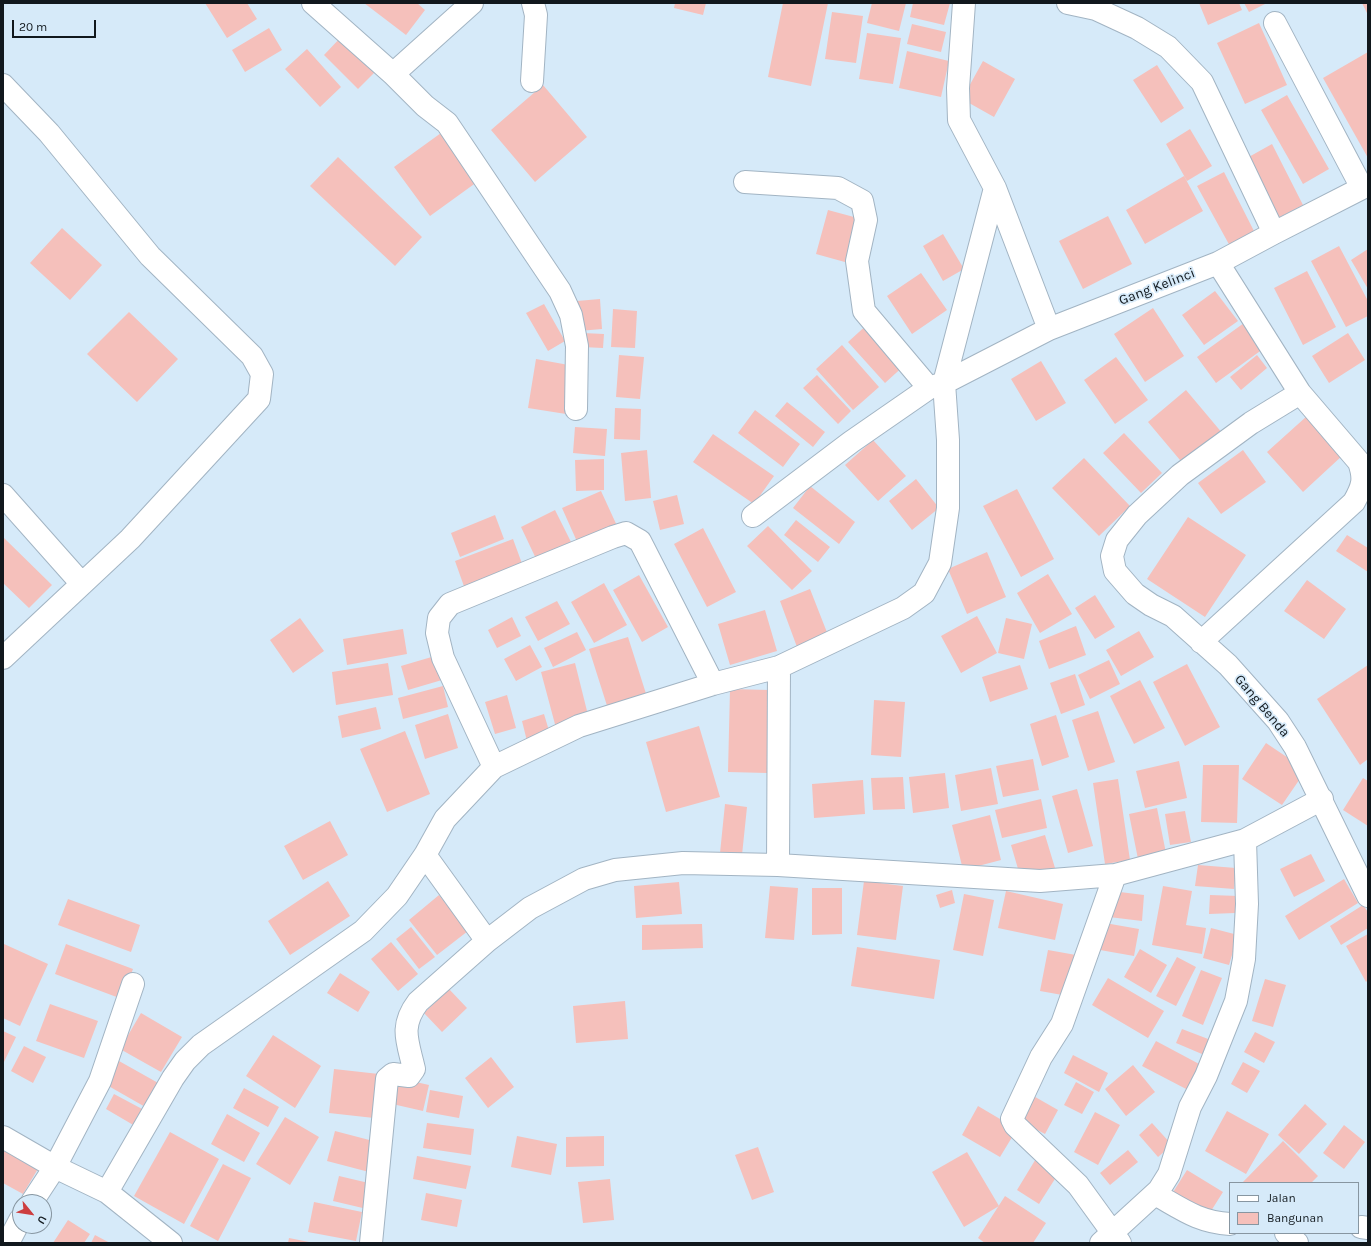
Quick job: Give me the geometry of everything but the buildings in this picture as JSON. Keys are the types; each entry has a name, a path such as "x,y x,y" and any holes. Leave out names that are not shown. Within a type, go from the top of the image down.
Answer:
{"street":[{"path":"313,3 393,74 425,106 447,124 560,291 571,315 577,346 576,409"},
{"path":"393,74 472,3"},
{"path":"532,81 536,15 533,3"},
{"path":"964,3 958,88 959,120 995,188 1049,329"},
{"path":"1068,3 1096,9 1137,28 1168,47 1202,82 1274,232"},
{"path":"1275,23 1365,187"},
{"path":"3,85 49,133 150,256 252,356 262,374 259,399 130,539 3,658"},
{"path":"745,182 838,188 862,201 866,220 858,261 864,311 937,386"},
{"name":"Gang Kelinci","path":"753,516 851,442 937,386 1049,329 1218,263 1274,232 1365,187"},
{"path":"108,1192 173,1078 185,1061 201,1045 231,1022 363,931 397,896 425,855 445,818 494,767 579,726 713,684 779,667 903,608 924,593 940,563 948,508 948,440 937,386 995,188"},
{"path":"1201,642 1354,502 1362,489 1364,475 1359,462 1300,393 1218,263"},
{"name":"Gang Benda","path":"1300,393 1251,423 1180,475 1137,515 1117,540 1112,556 1115,571 1135,594 1151,605 1173,616 1228,664 1278,721 1295,747 1322,799 1368,896"},
{"path":"3,495 82,584"},
{"path":"494,767 443,658 437,633 439,618 450,604 612,537 626,534 640,541 713,684"},
{"path":"778,865 779,667"},
{"path":"371,1243 387,1079 394,1074 408,1076 414,1069 405,1028 409,1014 418,1002 487,941 530,908 584,879 615,870 684,863 778,865 1040,881 1115,875 1244,840 1322,799"},
{"path":"1115,875 1062,1024 1041,1057 1012,1119 1015,1125 1078,1185 1111,1239 1155,1194 1169,1174 1190,1107 1206,1076 1236,1001 1244,959 1247,904 1244,840"},
{"path":"425,855 487,941"},
{"path":"37,1194 55,1167 100,1081 133,984"},
{"path":"3,1137 55,1167 108,1192 171,1243"},
{"path":"1155,1194 1197,1218 1212,1223 1229,1224"},
{"path":"8,1243 13,1234"},
{"path":"1287,1234 1297,1243"}]}
